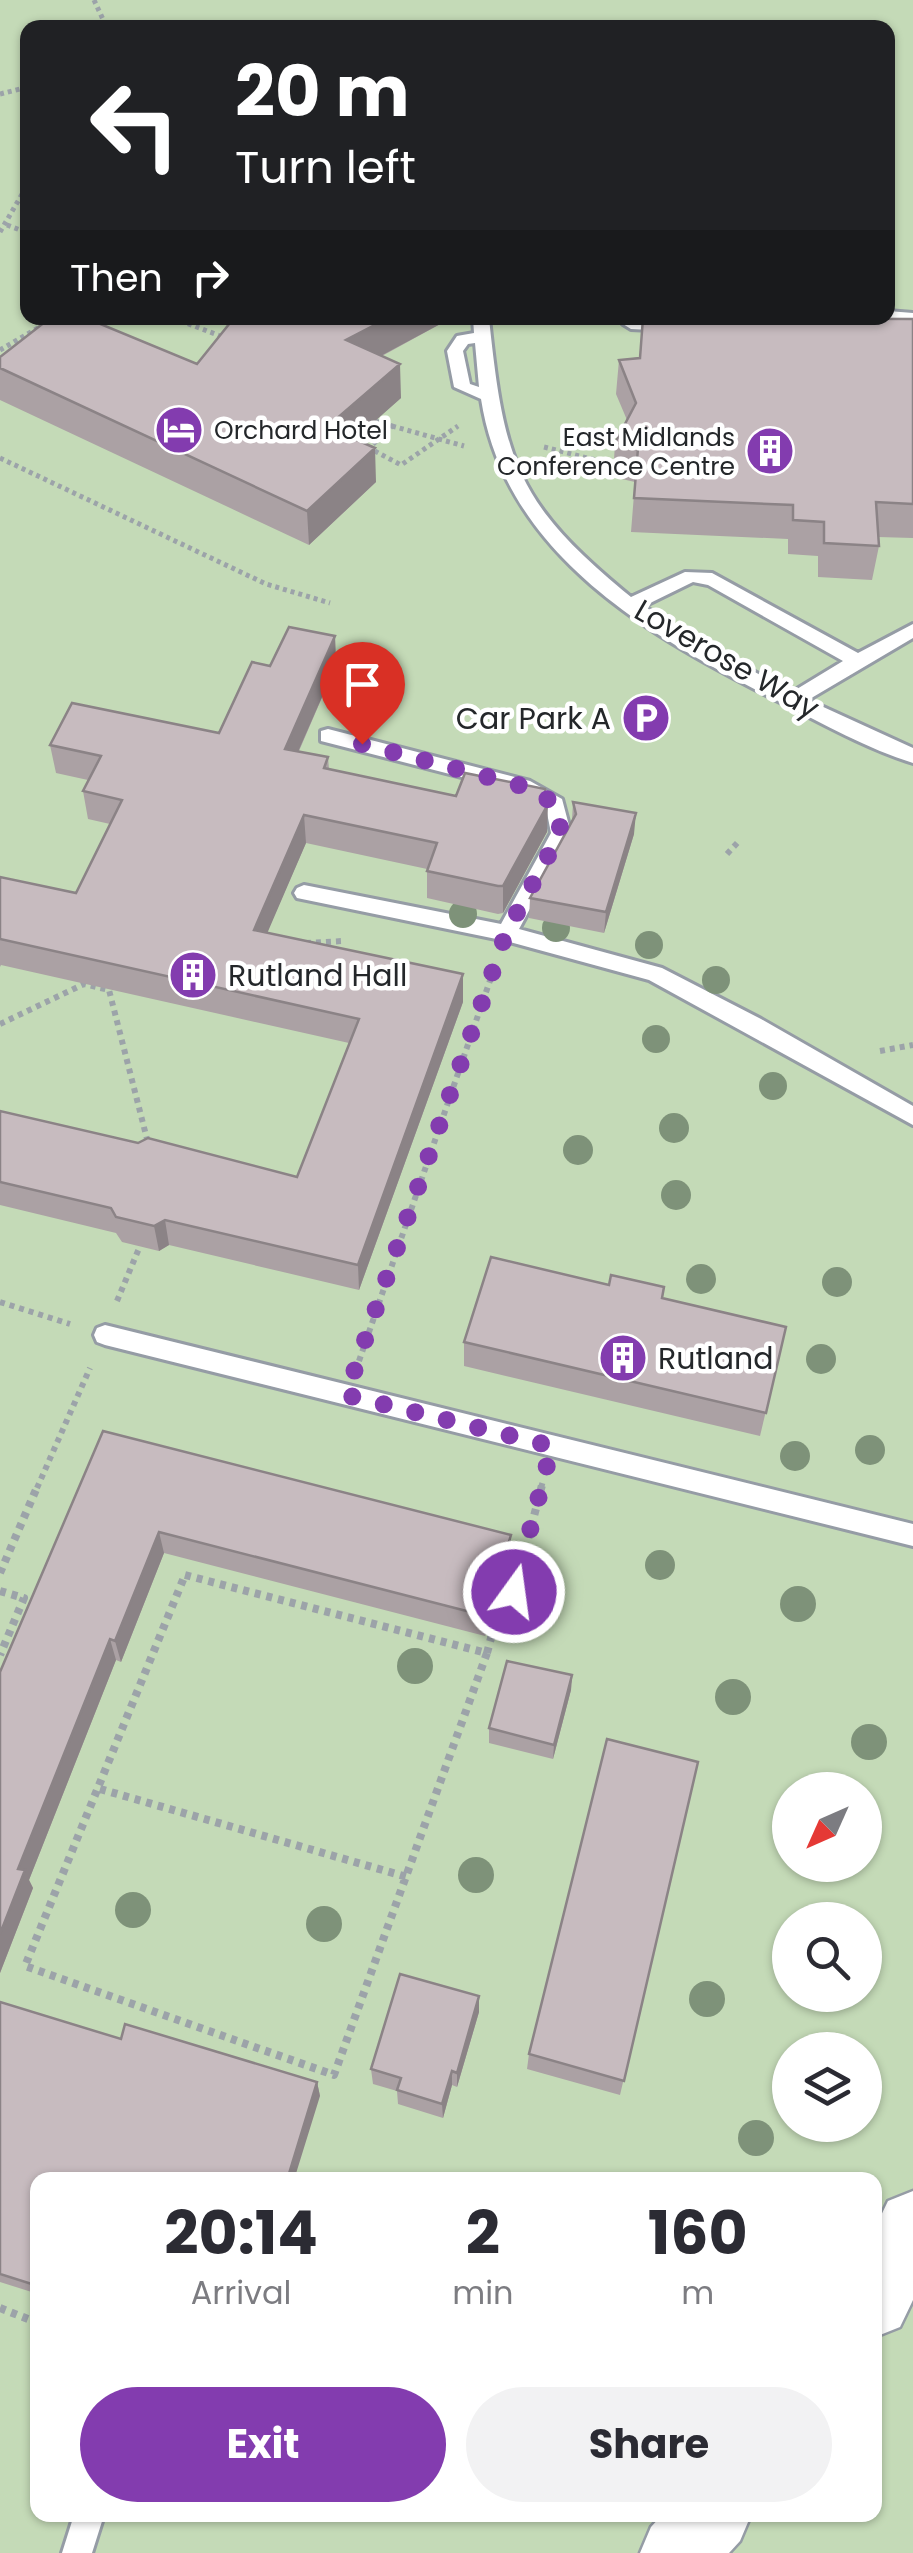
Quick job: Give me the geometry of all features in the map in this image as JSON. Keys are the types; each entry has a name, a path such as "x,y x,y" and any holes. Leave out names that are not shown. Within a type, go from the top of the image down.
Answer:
{"street":[{"path":"677,2553 707,2522"}],"lane":[{"name":"Loverose Way","path":"482,325 492,400 507,466 532,511 563,548 657,624 793,700 913,756"},
{"path":"652,325 695,325"},
{"path":"875,331 913,336"},
{"path":"483,337 463,340 455,352 462,387 492,400"},
{"path":"631,605 691,576 712,579 858,661"},
{"path":"793,700 913,630"},
{"path":"328,736 530,788 555,804 561,832 506,933"},
{"path":"304,894 506,933 655,974 754,1025 913,1116"},
{"path":"105,1335 913,1535"},
{"path":"77,2553 87,2522"}],"path":[{"path":"0,232 20,200"},
{"path":"7,226 20,230"},
{"path":"0,350 43,325"},
{"path":"191,325 225,338"},
{"path":"392,426 369,448 401,464 492,400"},
{"path":"375,421 480,450"},
{"path":"562,452 619,466"},
{"path":"0,458 266,584 330,603"},
{"path":"726,854 738,841"},
{"path":"346,1395 506,933"},
{"path":"0,1024 84,984 109,990 148,1145"},
{"path":"0,1573 140,1246"},
{"path":"0,1302 105,1335"},
{"path":"487,1653 185,1575 25,1966 334,2075 408,1877 487,1653 494,1627 505,1629 552,1446"},
{"path":"0,1592 24,1598 0,1654"},
{"path":"100,1789 408,1877"},
{"path":"0,2308 30,2319"}],"green space":[{"path":"0,0 913,0 913,2553 0,2553"}],"building":[{"name":"East Midlands Conference Centre","path":"895,319 913,319 913,504 876,502 879,546 824,543 824,522 793,520 793,505 634,498 638,448 615,443 636,403 619,360 640,358 642,325 895,325"},
{"name":"Orchard Hotel","path":"41,325 103,325 197,364 228,325 375,325 346,340 400,364 327,427 375,448 307,511 0,368 0,357"},
{"name":"Rutland Hall","path":"289,627 335,636 285,749 328,757 324,768 456,796 465,773 545,789 548,804 503,886 427,871 437,843 304,815 254,930 463,974 358,1265 165,1220 154,1226 116,1217 111,1208 0,1182 0,1111 138,1143 148,1138 297,1177 359,1019 0,939 0,877 76,893 122,800 83,791 101,756 50,745 72,703 219,733 252,662 270,666"},
{"path":"573,802 636,813 606,912 530,898 576,814"},
{"name":"Rutland","path":"491,1257 609,1285 611,1275 664,1287 662,1298 786,1327 766,1413 464,1342"},
{"path":"103,1431 511,1535 486,1616 159,1532 115,1641 110,1639 18,1869 25,1870 0,1934 0,1672"},
{"path":"507,1661 572,1675 554,1745 489,1728"},
{"path":"607,1739 698,1762 624,2081 529,2054"},
{"path":"400,1974 479,1996 457,2073 452,2071 442,2104 397,2090 401,2078 371,2069"},
{"path":"0,2002 121,2039 125,2024 317,2082 289,2172 30,2172 30,2283 0,2274"}],"place":[{"name":"Orchard Hotel","path":"179,430"},
{"name":"East Midlands Conference Centre","path":"770,451"},
{"name":"Car Park A","path":"646,718"},
{"name":"Rutland Hall","path":"193,975"},
{"name":"Rutland","path":"623,1358"}],"route":[{"path":"362,744 530,788 555,804 561,832 506,933 346,1395 552,1446 514,1592"}]}
